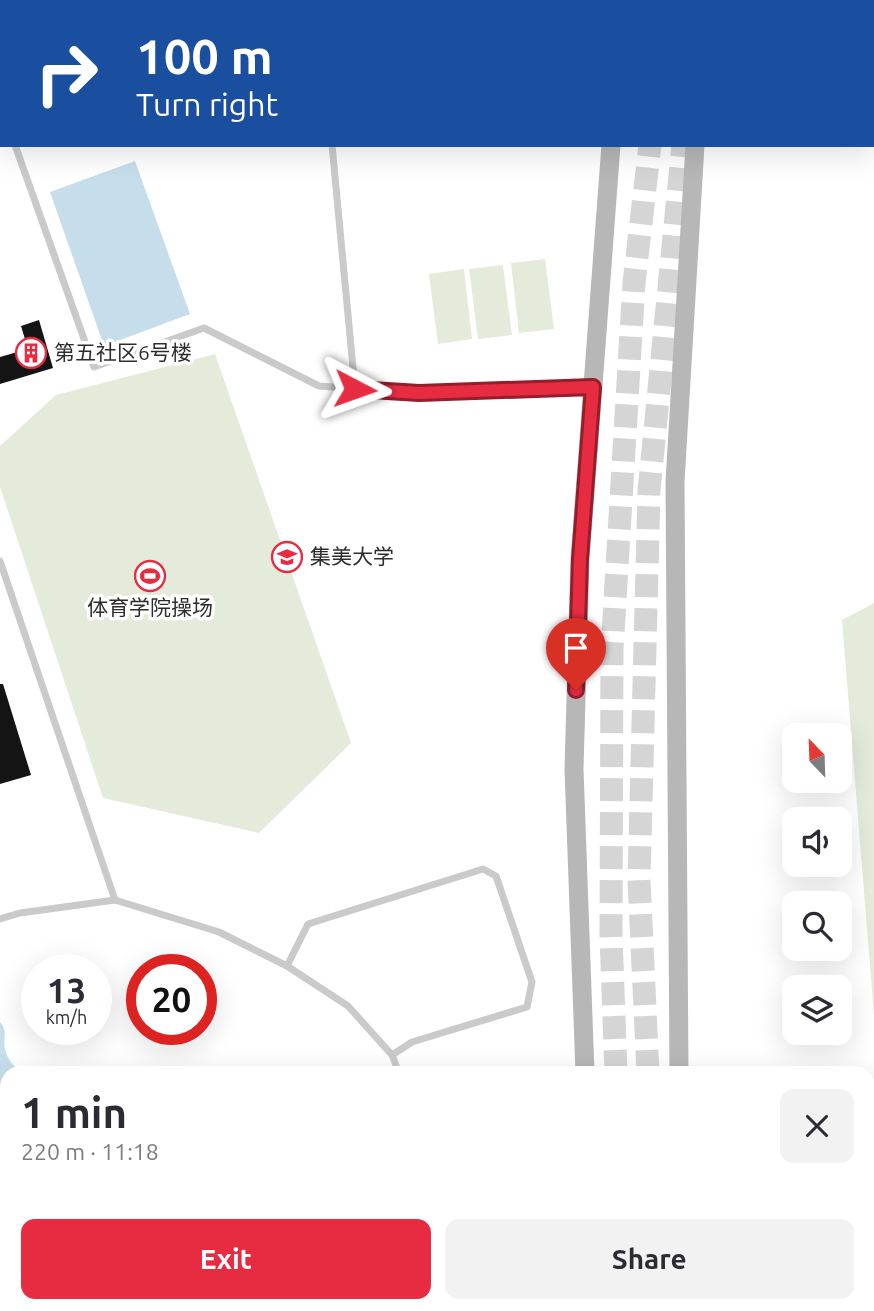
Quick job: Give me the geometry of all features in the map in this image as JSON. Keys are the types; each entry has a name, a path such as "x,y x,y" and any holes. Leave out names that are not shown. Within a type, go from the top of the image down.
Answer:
{"main road":[{"path":"585,1066 574,769 580,559 611,147"},
{"path":"679,1066 675,482 695,147"}],"lane":[{"path":"16,147 94,367 204,328 319,386 419,393 593,387"},
{"path":"332,147 355,389"},
{"path":"0,561 115,900"},
{"path":"287,966 308,924 483,870 496,876 532,982 527,1007 412,1042 392,1055"},
{"path":"0,919 20,913 115,900 219,932 287,966 348,1006 392,1055 396,1066"}],"green space":[{"path":"545,259 554,329 519,333 511,263"},
{"path":"503,265 512,335 478,339 469,269"},
{"path":"464,269 472,339 438,344 429,274"},
{"path":"215,354 351,743 259,833 103,798 0,487 0,446 56,395"},
{"path":"874,603 874,1015 852,723 842,620"}],"water":[{"path":"135,161 190,314 104,346 50,192"},
{"path":"0,1022 5,1032 7,1056 14,1066 0,1066"}],"building":[{"name":"第五社区6号楼","path":"39,320 53,368 0,384 0,357 28,349 21,326"},
{"path":"0,684 3,684 31,775 0,784"}],"tunnel":[{"path":"616,1066 611,935 612,650 634,283 650,147"},
{"path":"648,1066 639,880 649,491 683,147"}],"place":[{"name":"第五社区6号楼","path":"31,353"},
{"name":"集美大学","path":"287,557"},
{"name":"体育学院操场","path":"150,576"}],"route":[{"path":"355,389 419,393 593,387 580,559 576,690"}]}
